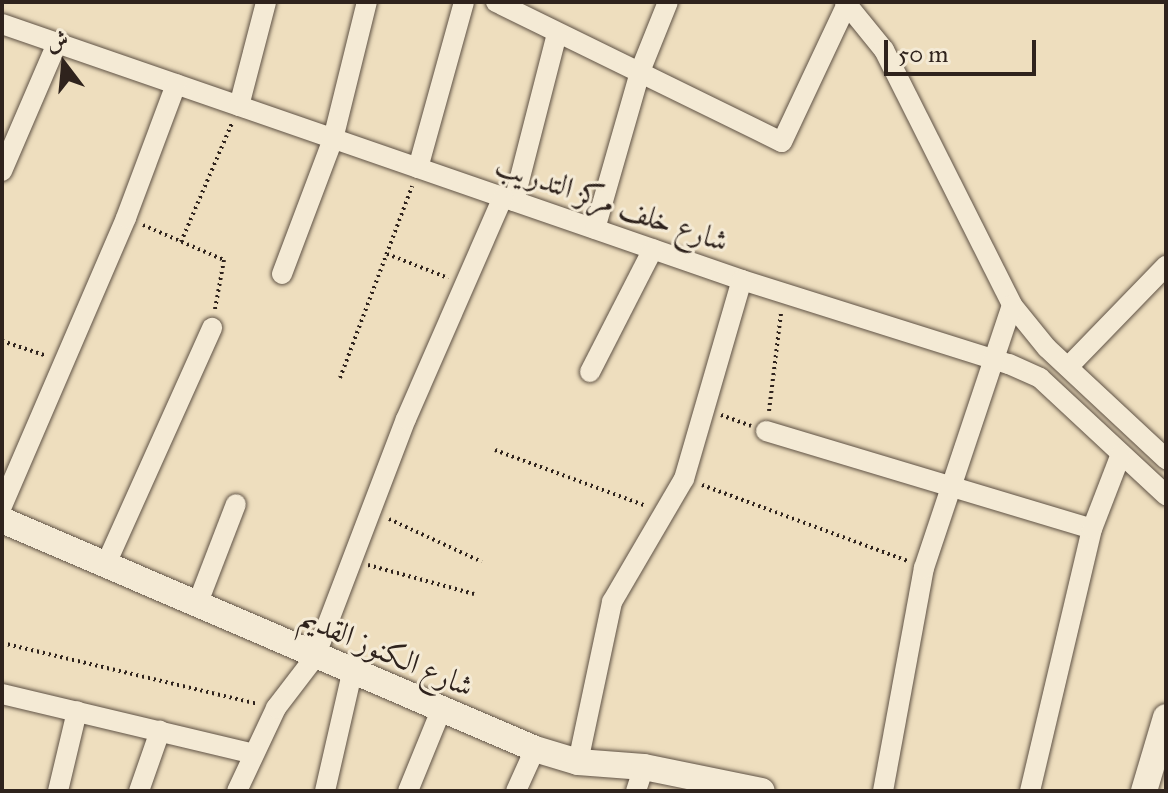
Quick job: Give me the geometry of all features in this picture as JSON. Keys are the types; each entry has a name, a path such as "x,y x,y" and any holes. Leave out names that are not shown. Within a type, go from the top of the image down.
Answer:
{"street":[{"path":"239,106 266,2"},
{"path":"282,274 333,139 367,2"},
{"path":"418,168 464,2"},
{"path":"496,2 557,33 641,69 782,142 846,3 884,50 1012,305 1068,367 1166,459"},
{"path":"595,229 641,69 668,2"},
{"name":"شارع خلف مركز التدريب","path":"2,24 783,294 992,357 1040,378 1166,495"},
{"path":"237,791 250,753 276,708 315,657 369,510 465,285 508,199 557,33"},
{"path":"2,171 57,43"},
{"path":"2,506 126,218 176,84"},
{"path":"590,372 653,249"},
{"path":"1068,367 1166,266"},
{"path":"578,762 612,602 684,479 708,411 742,280"},
{"path":"883,791 924,568 949,485 1012,305"},
{"path":"106,564 212,328"},
{"path":"766,431 1092,529"},
{"path":"1030,791 1092,529 1121,454"},
{"path":"197,605 236,504"},
{"name":"شارع الكنوز القديم","path":"2,520 352,673 535,749 640,779 752,790"},
{"path":"325,791 352,673"},
{"path":"2,694 250,753"},
{"path":"408,791 441,710"},
{"path":"58,791 77,711"},
{"path":"1144,791 1166,717"},
{"path":"139,791 160,731"},
{"path":"516,791 535,749"}],"path":[{"path":"181,242 239,106"},
{"path":"340,378 418,168"},
{"path":"126,218 224,260 212,328"},
{"path":"387,254 465,285"},
{"path":"708,411 766,431 783,294"},
{"path":"2,341 64,362"},
{"path":"495,450 663,512"},
{"path":"684,479 924,568"},
{"path":"369,510 482,562"},
{"path":"349,560 474,594"},
{"path":"2,643 276,708"}]}
